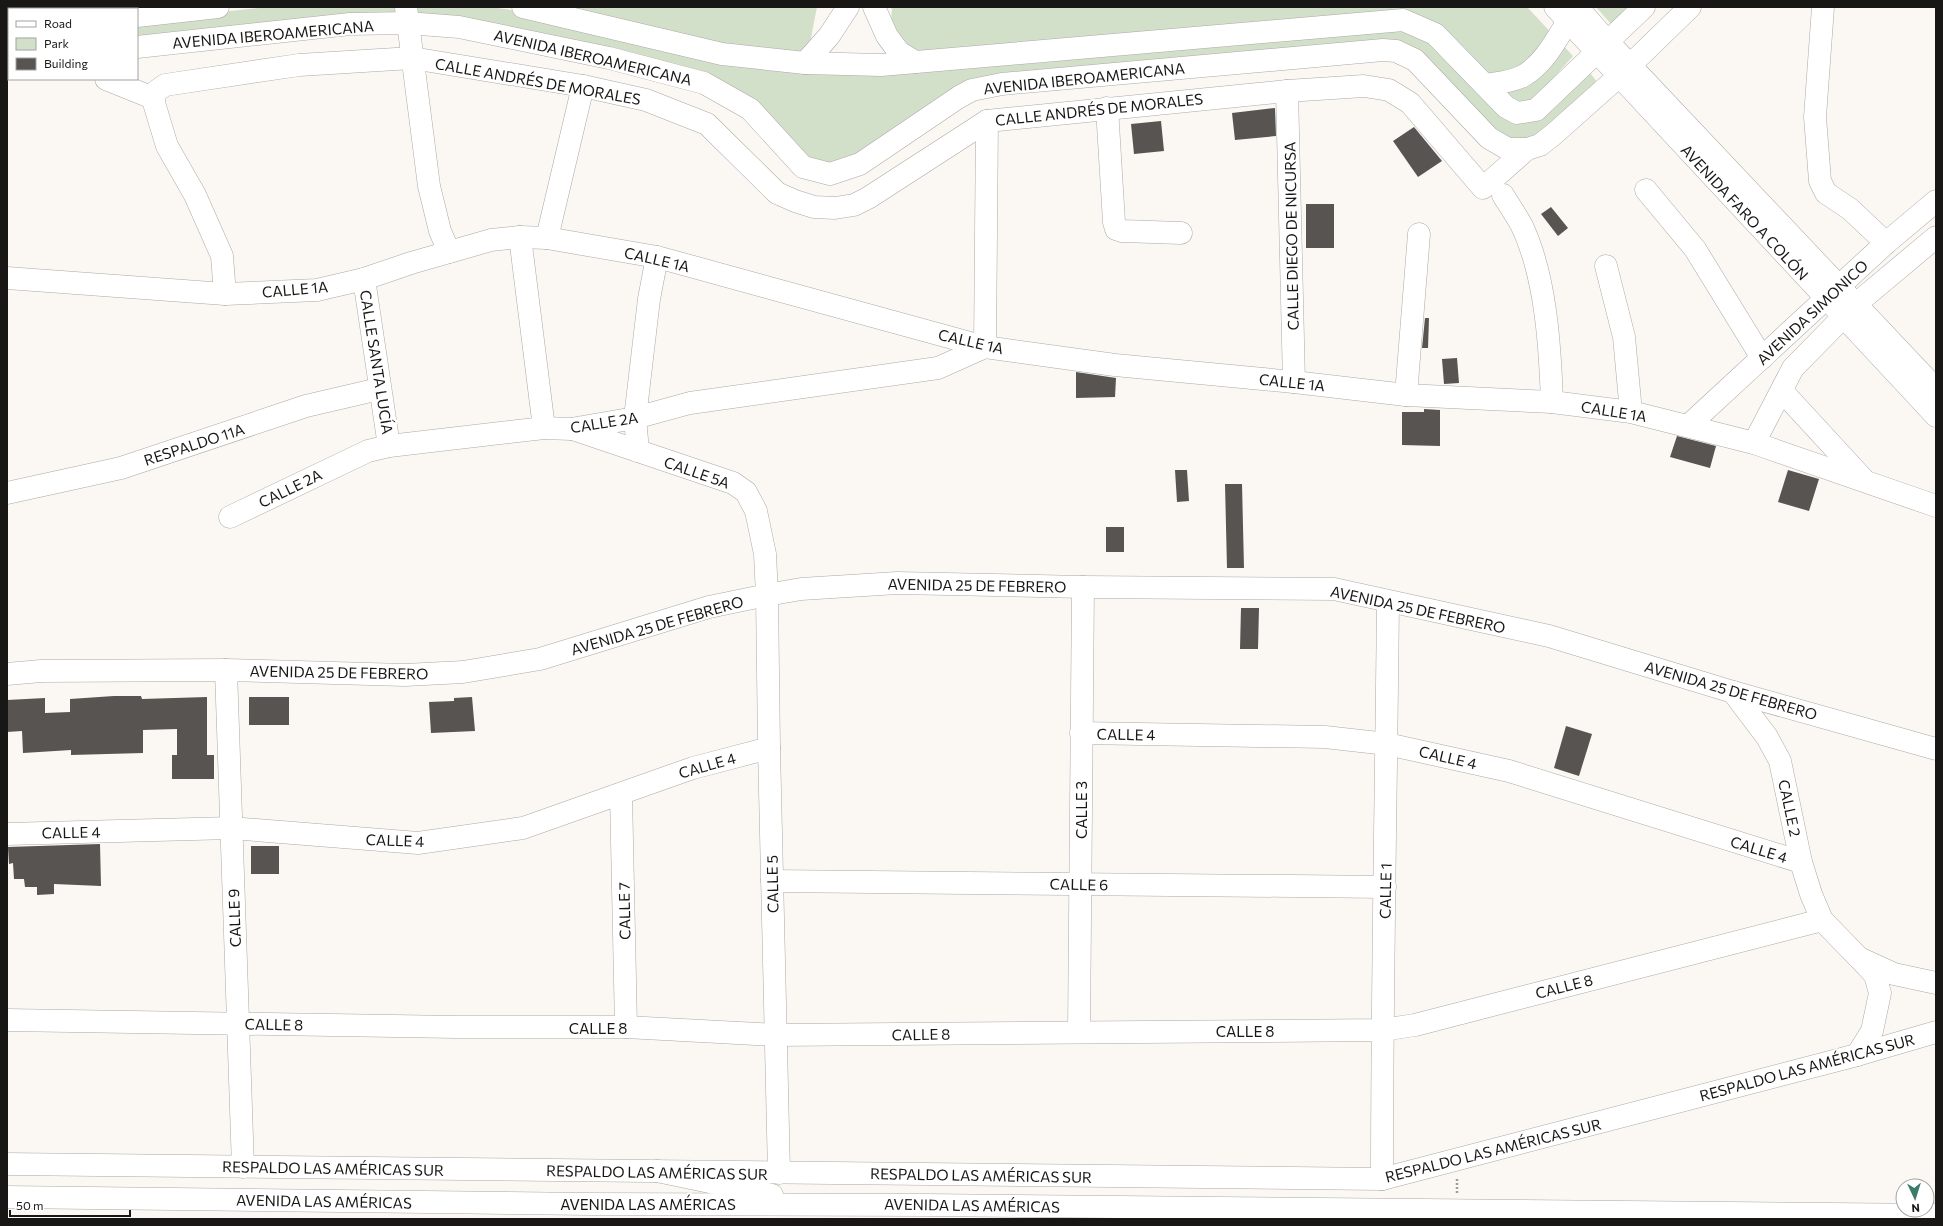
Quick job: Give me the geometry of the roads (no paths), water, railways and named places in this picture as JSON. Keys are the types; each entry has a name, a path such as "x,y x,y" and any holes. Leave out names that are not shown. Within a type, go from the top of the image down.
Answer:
{"street":[{"name":"AVENIDA IBEROAMERICANA","path":"138,16 218,7"},
{"name":"AVENIDA IBEROAMERICANA","path":"523,7 722,54 805,63 881,65 1403,20 1435,34 1506,107 1517,113 1536,110 1644,7"},
{"path":"805,63 829,36 848,7"},
{"path":"874,7 887,36 899,52 915,62"},
{"path":"1487,186 1517,149 1540,145 1554,134 1624,71 1690,7"},
{"path":"1823,7 1815,117 1820,181 1826,194 1850,209 1886,243"},
{"path":"1485,85 1511,81 1523,76 1535,67 1545,56 1566,12"},
{"name":"AVENIDA FARO A COLÓN","path":"1566,12 1602,47 1850,311 1936,416"},
{"name":"AVENIDA IBEROAMERICANA","path":"138,47 350,24 407,15 609,58 704,83 750,109 803,167 830,174 860,164 959,97 972,90 1002,84 1383,50 1396,51 1415,60 1489,138 1517,149"},
{"path":"407,15 429,186 440,231 449,252"},
{"name":"CALLE ANDRÉS DE MORALES","path":"153,98 157,90 165,84 299,65 412,58 583,86 646,100 707,124 777,193 814,207 835,208 854,205 868,198 987,121 1287,91 1364,86 1389,90 1410,103 1522,226 1538,270 1551,359 1552,402"},
{"path":"108,80 153,98 168,146 195,195 222,256 225,294"},
{"path":"547,238 583,86"},
{"name":"CALLE DIEGO DE NICURSA","path":"1287,91 1294,382"},
{"path":"1107,108 1114,222 1116,229 1122,231 1181,234"},
{"path":"985,347 987,121"},
{"path":"1646,190 1695,249 1762,358"},
{"name":"AVENIDA SIMONICO","path":"1689,425 1886,243 1932,214"},
{"path":"1406,395 1419,234"},
{"name":"AVENIDA SIMONICO","path":"1754,443 1793,368 1850,311 1936,236"},
{"path":"520,237 544,428"},
{"name":"CALLE 1A","path":"7,278 225,294 317,290 364,279 491,240 520,237 547,238 657,257 985,347 1115,365 1294,382 1406,395 1552,402 1631,412 1689,425 1754,443 1936,506"},
{"path":"638,451 635,418 649,299 657,257"},
{"path":"1606,266 1624,337 1631,412"},
{"name":"CALLE SANTA LUCÍA","path":"364,279 379,389 389,446"},
{"name":"AVENIDA FARO A COLÓN","path":"1850,311 1936,389"},
{"name":"CALLE 2A","path":"230,517 368,451 389,446 544,428 571,429 635,418 690,403 938,368 985,347"},
{"name":"RESPALDO 11A","path":"7,493 121,468 306,406 379,389"},
{"path":"1782,391 1867,482"},
{"name":"CALLE 5A","path":"571,429 733,483 746,492 758,519 765,554 768,595"},
{"name":"AVENIDA 25 DE FEBRERO","path":"7,674 41,671 226,670 405,675 464,672 540,659 709,607 801,589 897,583 1083,587 1334,589 1549,636 1733,692 1936,748"},
{"name":"CALLE 3","path":"1079,1032 1083,587"},
{"name":"CALLE 5","path":"768,595 769,748 779,1173"},
{"name":"CALLE 1","path":"1382,1179 1382,1030 1388,602"},
{"name":"CALLE 9","path":"226,670 243,1167"},
{"name":"CALLE 2","path":"1733,692 1767,737 1780,761 1801,862 1811,894 1822,920 1859,958 1894,974 1936,983"},
{"name":"CALLE 4","path":"1081,733 1325,737 1387,744 1509,771 1801,862"},
{"name":"CALLE 4","path":"7,834 231,828 418,843 523,828 693,768 769,748"},
{"name":"CALLE 7","path":"621,794 626,1027"},
{"name":"CALLE 6","path":"772,881 1385,887"},
{"name":"CALLE 8","path":"7,1020 238,1024 626,1027 776,1035 1382,1030 1414,1025 1822,920"},
{"path":"1857,1055 1872,1032 1880,993 1875,975 1859,958"},
{"name":"RESPALDO LAS AMÉRICAS SUR","path":"7,1164 1382,1179 1857,1055 1936,1032"},
{"path":"657,1171 774,1195 927,1204"},
{"name":"AVENIDA LAS AMÉRICAS","path":"7,1197 590,1211 927,1204 1716,1216 1936,1215"}]}
